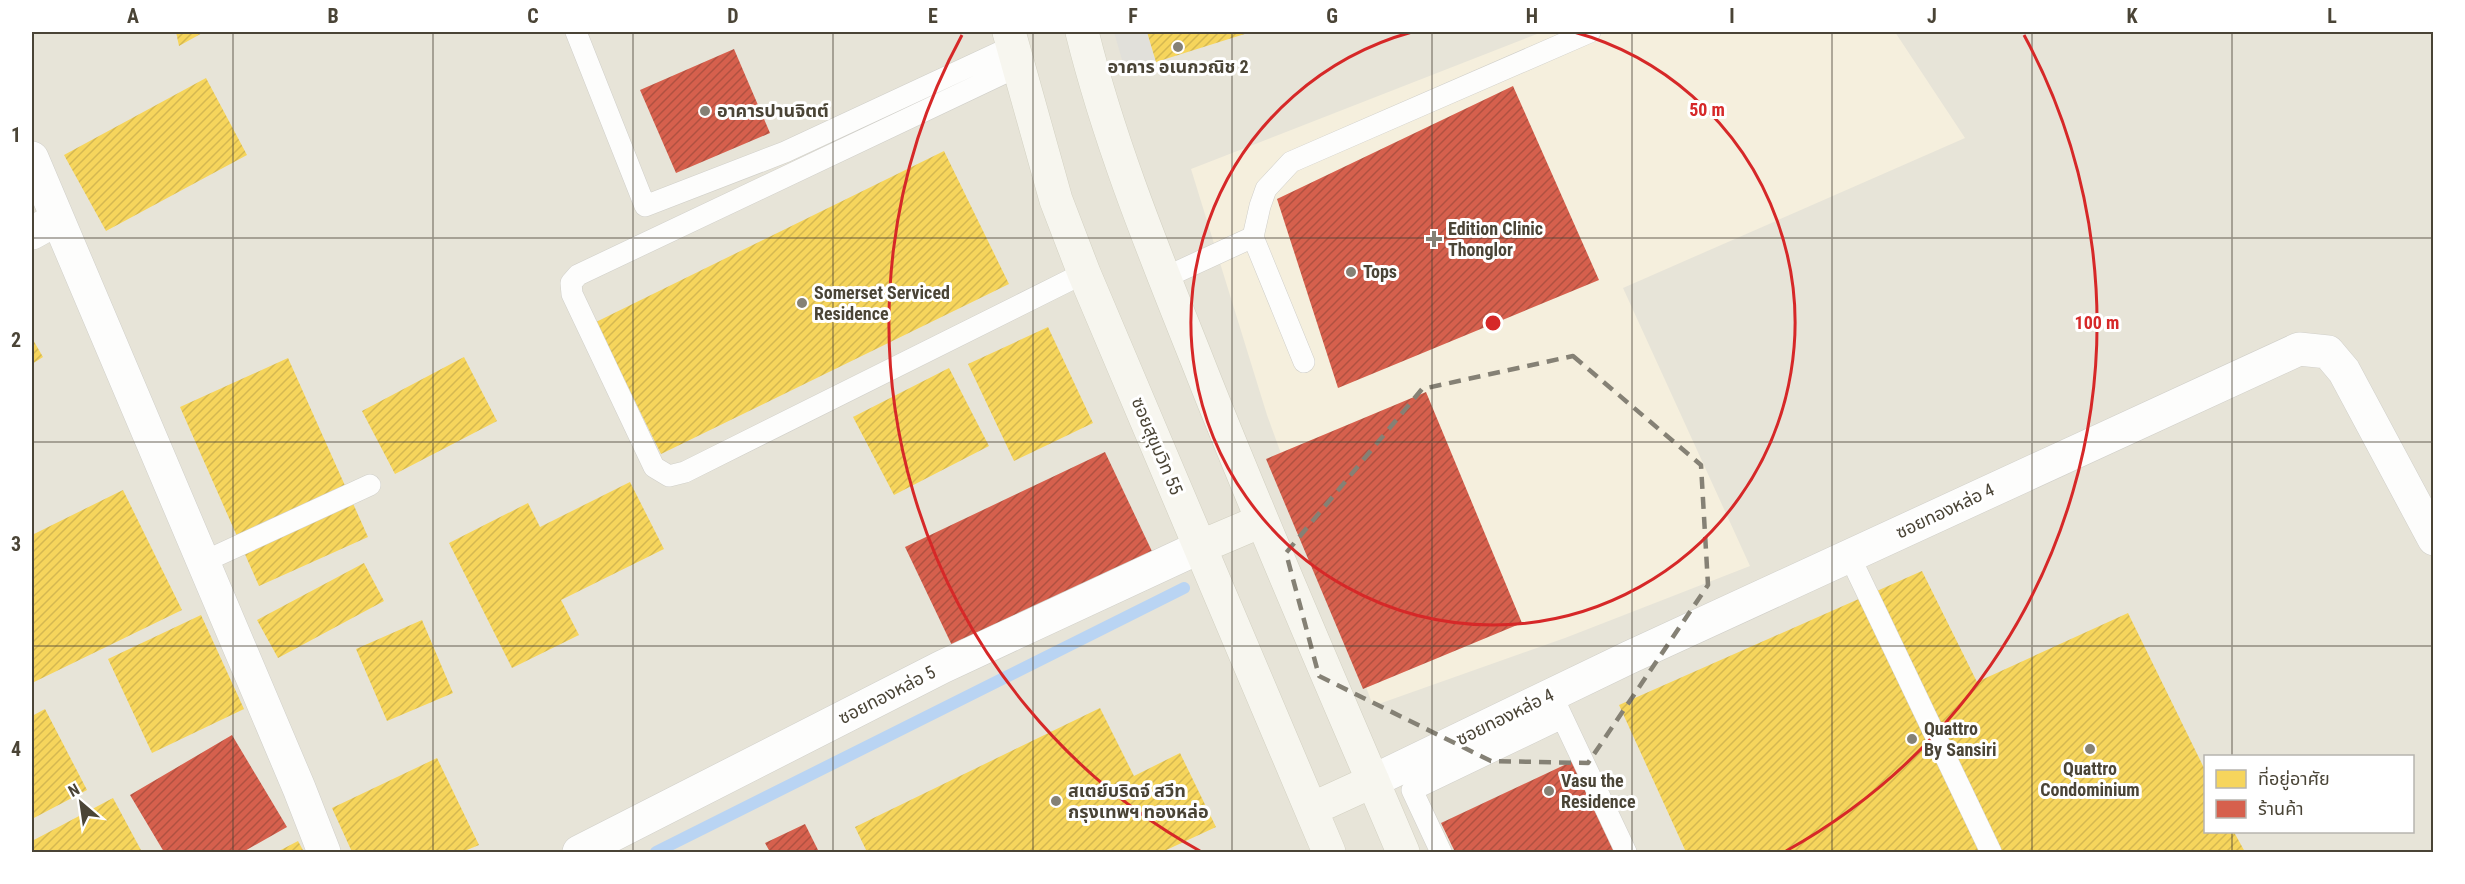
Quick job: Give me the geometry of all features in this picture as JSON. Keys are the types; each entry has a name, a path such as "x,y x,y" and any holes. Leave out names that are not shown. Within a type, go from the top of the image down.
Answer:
{"main road":[{"path":"1083,32 1118,158 1164,278 1261,521 1401,847"},
{"name":"ซอยสุขุมวิท 55","path":"1014,48 1056,200 1084,273 1329,852"},
{"path":"1200,547 1261,521"},
{"path":"1312,809 1373,782"}],"street":[{"path":"32,158 44,226 203,562 324,852"},
{"name":"ซอยทองหล่อ 4","path":"1373,782 1557,706 1850,555 2299,349 2328,352 2344,371 2433,539"},
{"name":"ซอยทองหล่อ 5","path":"579,852 942,667 1200,547"}],"lane":[{"path":"576,32 645,206 785,152 1014,48"},
{"path":"1304,362 1253,237 1266,189 1291,162 1590,32"},
{"path":"1014,48 578,275 571,283 572,294 654,467 669,476 685,472 1084,273"},
{"path":"1164,278 1253,237"},
{"path":"203,562 370,485"},
{"path":"1850,555 1991,852"},
{"path":"1441,852 1412,790 1557,706 1626,852"},
{"path":"1401,847 1429,826"}],"highlighted area":[{"path":"1573,356 1701,465 1708,585 1588,763 1491,761 1319,676 1286,553 1422,389"}],"shaded area":[{"path":"32,32 2433,32 2433,852 32,852"},
{"name":"อาคาร อเนกวณิช 2","path":"1114,32 1147,32 1156,62 1125,70"},
{"path":"1542,32 1895,32 1965,138 1623,288 1750,566 1565,638 1373,706 1267,415 1191,169"}],"building: ที่อยู่อาศัย":[{"path":"176,32 204,32 179,46"},
{"name":"อาคาร อเนกวณิช 2","path":"1147,32 1251,32 1156,62"},
{"path":"206,78 247,155 106,231 64,155"},
{"name":"Somerset Serviced Residence","path":"944,151 1009,284 661,454 596,322"},
{"path":"1048,327 1093,423 1014,461 968,364"},
{"path":"32,338 43,357 32,364"},
{"path":"464,357 497,421 395,474 362,411"},
{"path":"288,358 368,537 259,586 180,407"},
{"path":"949,368 989,446 894,495 853,417"},
{"path":"630,482 664,549 561,600 579,635 512,668 449,543 528,503 540,527"},
{"path":"123,490 182,610 32,683 32,535"},
{"path":"364,563 384,601 278,658 257,620"},
{"name":"Quattro By Sansiri","path":"1922,571 1977,682 2128,613 2204,768 2204,833 2235,833 2245,852 1686,852 1619,705"},
{"path":"201,615 244,709 152,753 108,659"},
{"path":"422,620 453,693 387,721 356,649"},
{"name":"สเตย์บริดจ์ สวีท กรุงเทพฯ ทองหล่อ","path":"1100,708 1134,776 1180,753 1216,827 1162,852 867,852 855,827"},
{"path":"45,709 87,790 32,819 32,716"},
{"path":"437,758 479,845 462,852 352,852 332,808"},
{"path":"113,798 142,852 32,852 32,841"},
{"path":"298,841 304,852 277,852"}],"building: ร้านค้า":[{"name":"อาคารปานจิตต์","path":"734,49 770,133 676,173 640,90"},
{"path":"1513,86 1599,280 1338,388 1277,199"},
{"path":"1426,392 1522,623 1363,689 1266,459"},
{"path":"1105,452 1158,564 958,658 905,547"},
{"path":"232,735 287,827 243,852 164,852 130,795"},
{"name":"Vasu the Residence","path":"1575,760 1619,852 1455,852 1441,823"},
{"path":"805,824 819,852 770,852 765,843"}],"waterway":[{"path":"656,852 1184,588"}],"place":[{"name":"อาคาร อเนกวณิช 2","path":"1178,47"},
{"name":"อาคารปานจิตต์","path":"705,111"},
{"name":"Edition Clinic Thonglor","path":"1434,239"},
{"name":"Tops","path":"1351,272"},
{"name":"Somerset Serviced Residence","path":"802,303"},
{"name":"Quattro By Sansiri","path":"1912,739"},
{"name":"Quattro Condominium","path":"2090,749"},
{"name":"Vasu the Residence","path":"1549,791"},
{"name":"สเตย์บริดจ์ สวีท กรุงเทพฯ ทองหล่อ","path":"1056,801"}]}
